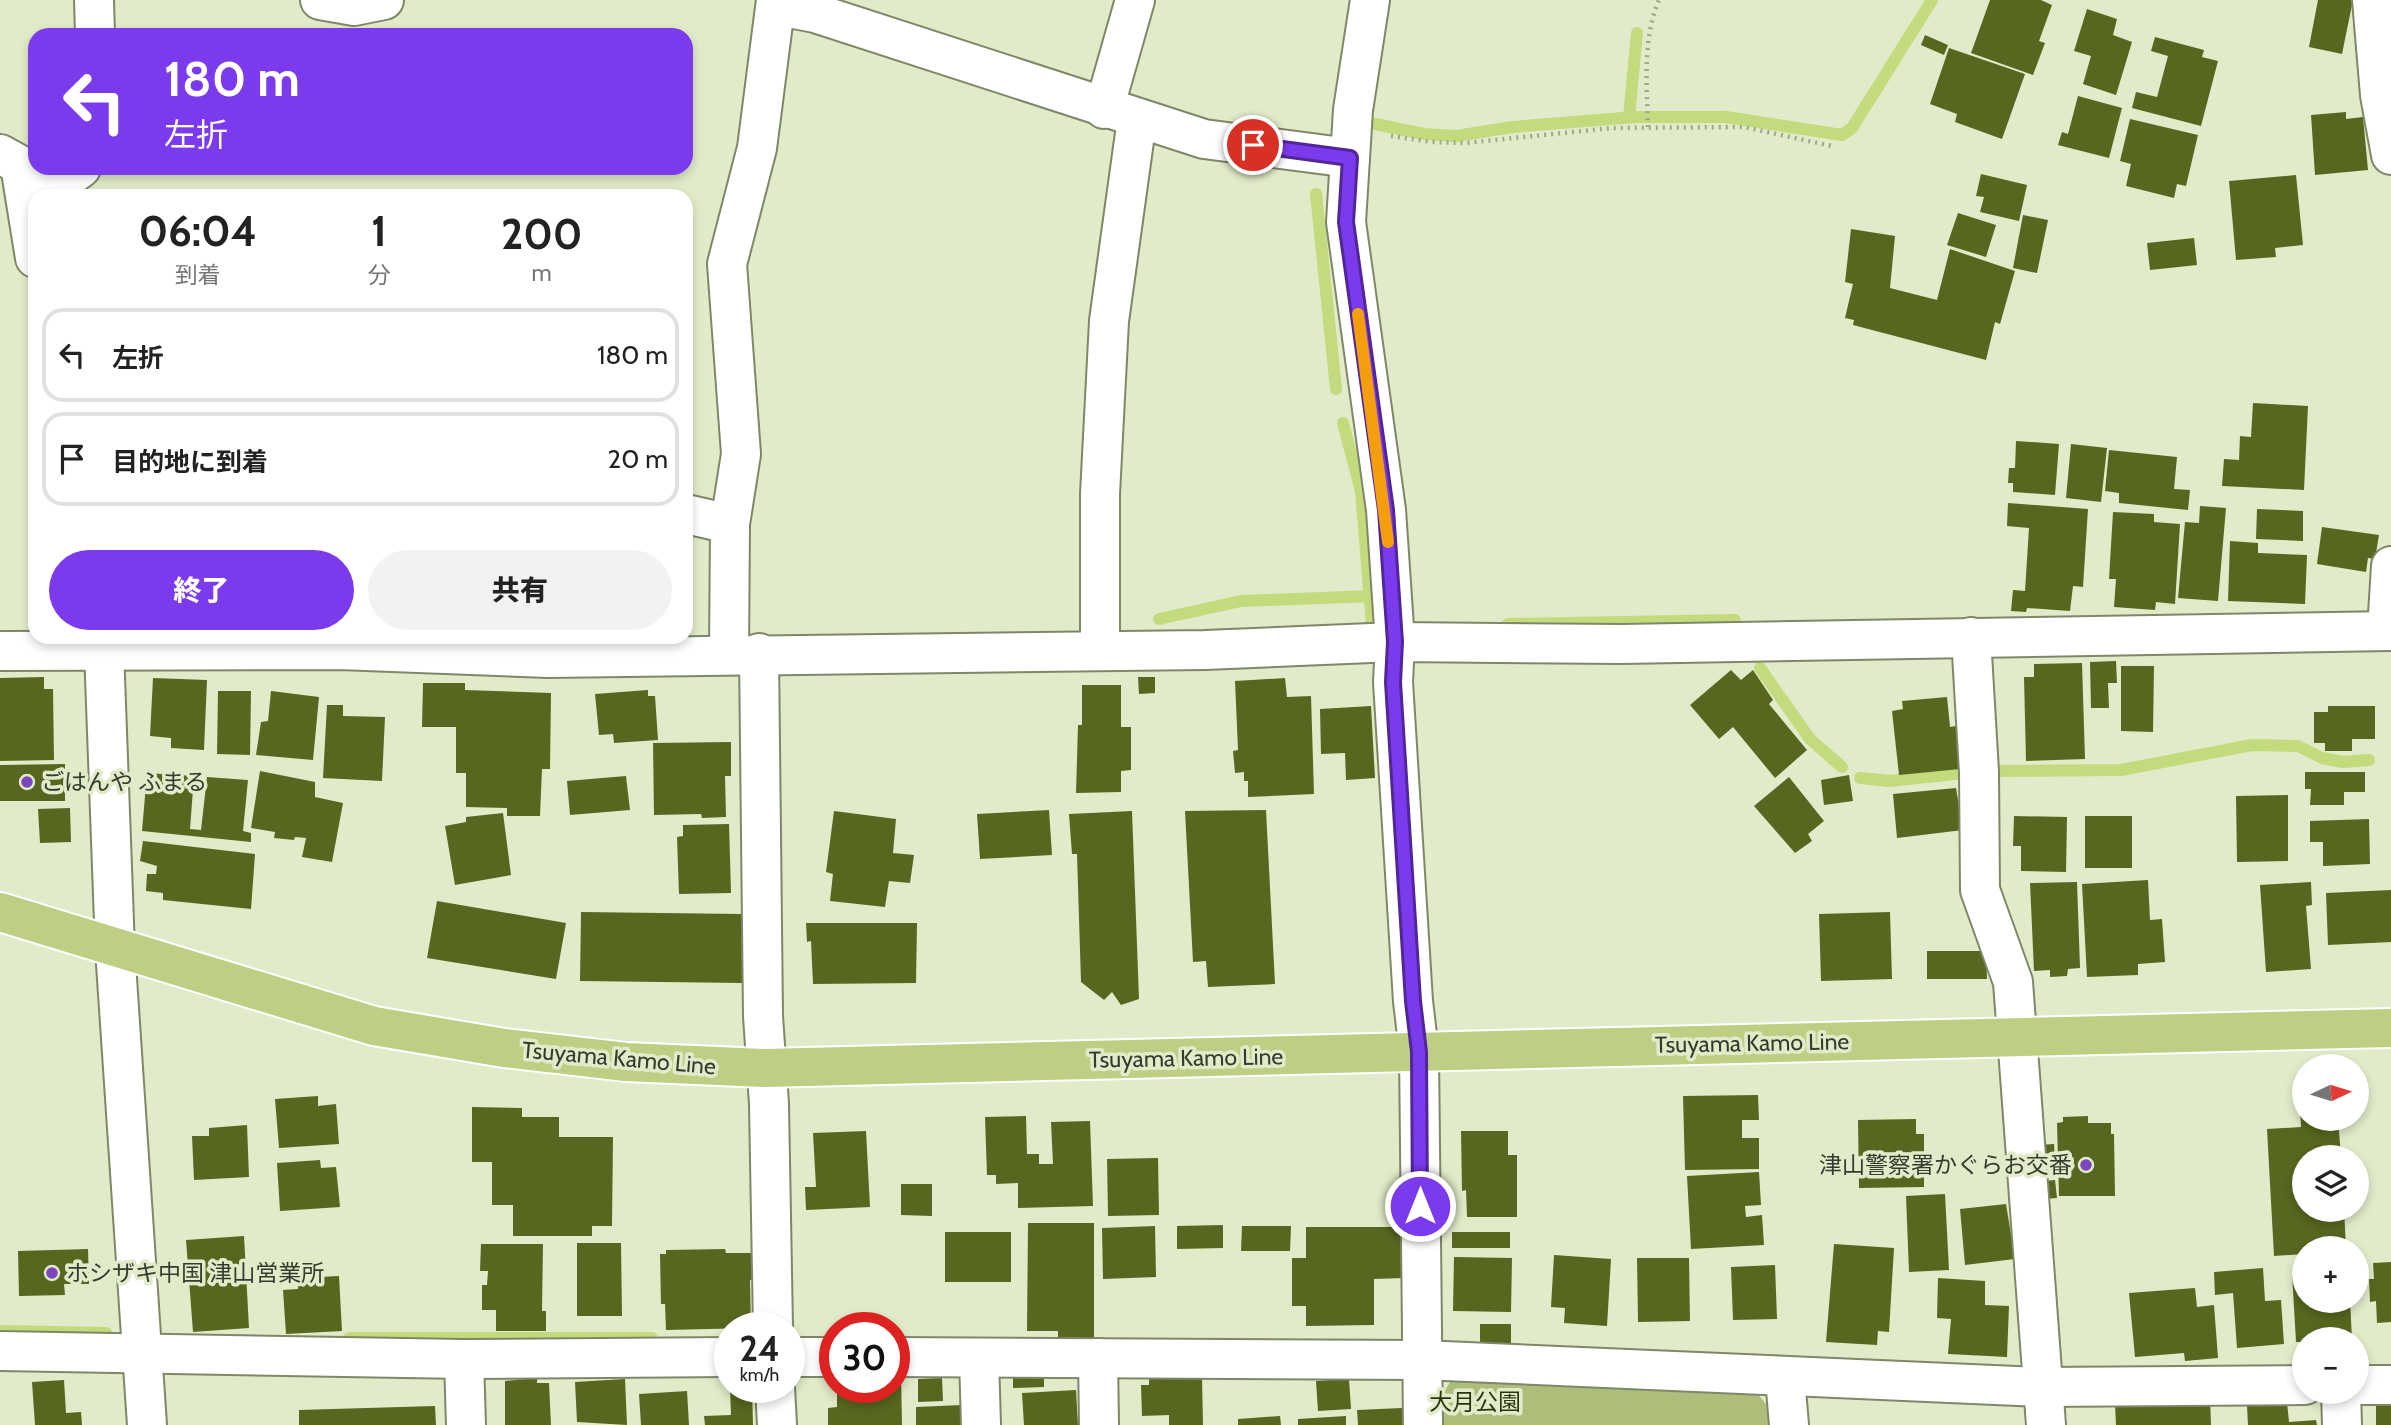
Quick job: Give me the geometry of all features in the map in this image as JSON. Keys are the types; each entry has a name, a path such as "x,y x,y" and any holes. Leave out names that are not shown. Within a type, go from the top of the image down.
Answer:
{"main road":[{"name":"Tsuyama Kamo Line","path":"0,912 374,1026 504,1048 612,1061 765,1068 2391,1028"}],"street":[{"path":"94,0 95,28"},
{"path":"320,0 354,6 384,0"},
{"path":"774,1312 769,1104 744,654 730,524 741,454 727,264 757,148 778,0 789,8 815,13 1120,114 1204,139 1351,145"},
{"path":"1100,652 1100,494 1120,114 1135,0"},
{"path":"1370,0 1351,145 1346,222 1386,510 1395,642 1393,682 1413,1001 1419,1052 1423,1425"},
{"path":"2372,0 2380,95 2391,155"},
{"path":"0,154 20,165 28,200"},
{"path":"38,189 60,183 71,175"},
{"path":"693,516 730,524"},
{"path":"0,651 81,645 340,650 548,658 1100,652 1395,642 1622,644 2389,631 2391,566"},
{"path":"1971,637 1979,772 1980,890 2013,982 2046,1425"},
{"path":"81,645 115,948 147,1425"},
{"path":"0,1351 464,1359 714,1357"},
{"path":"910,1357 1421,1360 2042,1387 2292,1385"},
{"path":"979,1357 981,1425"},
{"path":"1098,1358 1099,1425"},
{"path":"464,1359 467,1425"},
{"path":"1785,1377 1789,1425"},
{"path":"2369,1385 2391,1385"},
{"path":"776,1403 777,1425"},
{"path":"2341,1404 2342,1425"}],"path":[{"path":"1647,127 1647,58 1653,14 1659,0"},
{"path":"1351,145 1465,143 1647,127 1744,127 1832,146"}],"green space":[{"name":"大月公園","path":"1453,1377 1756,1392 1771,1410 1772,1425 1441,1425 1440,1399"}],"building":[{"path":"1990,0 2041,0 2052,5 2039,41 2045,43 2033,75 1971,53"},
{"path":"2318,0 2353,0 2342,54 2309,47"},
{"path":"2087,9 2117,19 2113,35 2132,42 2116,95 2083,84 2091,56 2074,51"},
{"path":"1925,35 1948,45 1944,55 1921,45"},
{"path":"2155,37 2204,50 2202,57 2218,61 2201,126 2132,108 2136,92 2157,97 2168,56 2151,51"},
{"path":"1949,48 2025,74 2002,139 1955,122 1957,114 1930,104"},
{"path":"2078,96 2122,108 2109,158 2058,145 2062,132 2068,134"},
{"path":"2346,112 2346,119 2363,117 2368,170 2315,175 2311,115"},
{"path":"2130,119 2198,135 2186,186 2177,184 2174,198 2126,186 2131,164 2120,161"},
{"path":"1981,174 2027,185 2019,221 1980,212 1984,197 1976,196"},
{"path":"2296,175 2303,245 2275,248 2276,257 2236,260 2229,181"},
{"path":"1958,213 1996,225 1986,257 1947,245"},
{"path":"2023,215 2048,220 2037,273 2013,268"},
{"path":"1851,229 1895,236 1890,288 1937,300 1950,249 2015,271 2000,324 1995,322 1986,360 1853,325 1854,320 1845,318 1853,284 1845,282"},
{"path":"2194,238 2197,265 2150,270 2147,243"},
{"path":"2253,403 2308,406 2304,490 2222,486 2224,459 2239,460 2240,436 2251,437"},
{"path":"2016,441 2059,444 2055,495 2013,492 2013,483 2008,483 2009,468 2015,468"},
{"path":"2071,444 2107,448 2101,502 2066,498"},
{"path":"2109,450 2177,457 2174,489 2190,490 2188,510 2119,503 2119,493 2105,491"},
{"path":"2008,503 2088,509 2083,587 2073,586 2070,611 2027,608 2026,612 2011,611 2013,590 2025,591 2029,528 2007,526"},
{"path":"2200,506 2226,508 2218,601 2178,598 2185,522 2199,523"},
{"path":"2257,509 2303,511 2303,541 2256,539"},
{"path":"2113,512 2154,514 2154,522 2180,524 2175,604 2156,602 2155,610 2114,607 2116,579 2109,579"},
{"path":"2322,527 2379,535 2375,559 2368,558 2366,572 2317,564"},
{"path":"2230,541 2258,543 2258,553 2307,555 2305,604 2228,601"},
{"path":"2116,661 2117,683 2108,683 2109,708 2091,708 2090,662"},
{"path":"2082,663 2085,759 2026,761 2024,677 2034,677 2034,664"},
{"path":"2121,666 2154,666 2153,732 2121,731"},
{"path":"1731,670 1741,680 1753,670 1773,700 1769,704 1807,750 1775,778 1733,727 1719,739 1690,705"},
{"path":"44,677 44,689 53,689 54,760 0,761 0,678"},
{"path":"1138,677 1155,677 1155,693 1139,694"},
{"path":"153,678 207,680 204,750 171,748 171,738 150,736"},
{"path":"1285,678 1287,697 1311,696 1314,794 1248,797 1248,781 1244,781 1244,772 1235,773 1233,751 1238,750 1235,681"},
{"path":"423,683 465,683 465,690 551,693 550,769 542,769 540,816 507,816 507,808 466,807 466,773 456,773 456,727 422,727"},
{"path":"1082,685 1121,685 1121,727 1131,727 1131,770 1121,771 1121,792 1076,793 1078,725 1082,725"},
{"path":"648,690 648,696 655,696 658,740 614,743 613,734 599,735 595,694"},
{"path":"218,691 251,691 250,755 217,754"},
{"path":"271,691 319,697 313,760 256,755 261,722 268,721"},
{"path":"1947,697 1950,727 1956,726 1960,769 1899,775 1892,711 1903,709 1902,701"},
{"path":"327,705 343,705 343,716 385,717 382,781 323,778"},
{"path":"1371,706 1375,778 1346,780 1345,753 1321,754 1320,709"},
{"path":"2328,706 2375,706 2375,739 2352,739 2352,751 2325,751 2325,743 2314,743 2314,712 2328,712"},
{"path":"731,742 731,776 725,776 726,817 702,818 701,814 654,815 653,743"},
{"path":"65,764 65,801 0,801 0,765"},
{"path":"260,771 315,782 315,797 343,803 332,862 302,857 306,838 274,838 275,832 251,828"},
{"path":"2305,772 2365,772 2365,792 2344,792 2344,805 2310,805 2311,789 2305,789"},
{"path":"147,773 194,776 190,829 201,830 207,777 248,780 243,831 251,833 251,842 142,831"},
{"path":"1849,775 1853,801 1824,805 1821,780"},
{"path":"626,776 630,810 570,815 567,781"},
{"path":"1789,777 1824,821 1808,834 1812,841 1795,853 1754,806"},
{"path":"1956,788 1963,830 1897,838 1893,794"},
{"path":"2288,795 2288,861 2237,862 2236,796"},
{"path":"70,808 71,842 40,843 38,809"},
{"path":"1049,810 1052,855 980,859 977,814"},
{"path":"1266,810 1275,984 1208,987 1206,961 1193,962 1185,811"},
{"path":"834,811 896,819 893,853 914,855 910,883 889,881 885,907 830,901 833,874 826,872"},
{"path":"1132,811 1139,999 1121,1005 1112,992 1104,1000 1081,982 1077,854 1072,854 1069,814"},
{"path":"503,813 511,875 455,885 445,826 466,822 466,817"},
{"path":"2014,816 2067,817 2066,872 2021,871 2021,846 2013,846"},
{"path":"2085,816 2132,816 2132,868 2085,868"},
{"path":"2369,819 2370,864 2323,866 2323,842 2310,842 2310,821"},
{"path":"729,824 731,893 679,894 677,837 683,836 683,825"},
{"path":"143,841 255,854 251,909 163,900 163,893 146,891 147,874 156,874 157,866 140,861"},
{"path":"2148,880 2150,920 2162,919 2165,962 2138,964 2138,975 2087,977 2082,884"},
{"path":"2077,882 2080,968 2068,969 2067,976 2050,977 2050,970 2034,971 2030,883"},
{"path":"2311,882 2312,905 2306,906 2311,969 2266,972 2260,885"},
{"path":"2391,890 2391,942 2328,945 2326,893"},
{"path":"437,901 566,923 556,979 427,958"},
{"path":"581,912 742,914 742,983 580,981"},
{"path":"1890,912 1892,979 1821,981 1819,914"},
{"path":"806,923 917,923 916,983 813,984 811,941 807,942"},
{"path":"1927,951 1986,951 1987,979 1927,979"},
{"path":"1758,1095 1759,1120 1742,1120 1742,1138 1759,1138 1759,1169 1685,1170 1683,1096"},
{"path":"318,1096 318,1106 336,1104 339,1144 279,1148 275,1099"},
{"path":"472,1107 522,1108 522,1117 559,1117 559,1137 613,1137 612,1226 592,1226 592,1236 513,1236 513,1205 492,1205 492,1162 472,1162"},
{"path":"1026,1116 1027,1154 1039,1154 1039,1164 1053,1164 1051,1122 1090,1121 1093,1206 1018,1208 1018,1183 996,1184 996,1175 987,1175 985,1117"},
{"name":"津山警察署かぐらお交番","path":"2088,1116 2088,1123 2111,1123 2111,1134 2114,1134 2115,1196 2059,1196 2057,1123 2063,1122 2063,1117"},
{"path":"1916,1119 1916,1134 1924,1134 1924,1187 1859,1188 1858,1120"},
{"path":"247,1125 249,1177 194,1180 192,1136 209,1136 209,1128"},
{"path":"2292,1128 2292,1131 2339,1131 2340,1145 2292,1145 2292,1222 2345,1222 2345,1236 2292,1236 2292,1255 2274,1256 2267,1129"},
{"path":"866,1131 870,1207 806,1210 805,1187 816,1187 813,1133"},
{"path":"1461,1131 1508,1131 1508,1155 1517,1155 1517,1217 1467,1217 1466,1190 1462,1191"},
{"path":"2054,1144 2055,1164 2039,1165 2039,1145"},
{"path":"1158,1158 1159,1215 1108,1216 1107,1159"},
{"path":"320,1160 321,1168 336,1167 340,1207 280,1211 277,1163"},
{"path":"1759,1172 1761,1205 1745,1206 1746,1217 1762,1215 1764,1245 1691,1249 1687,1176"},
{"path":"2055,1180 2057,1198 2044,1199 2043,1181"},
{"path":"901,1184 932,1184 932,1216 901,1215"},
{"path":"1945,1194 1949,1270 1909,1272 1906,1196"},
{"path":"2006,1204 2015,1259 1965,1265 1960,1209"},
{"path":"1028,1223 1094,1223 1094,1340 1058,1339 1058,1331 1027,1331"},
{"path":"1223,1225 1223,1248 1177,1249 1177,1226"},
{"path":"1155,1226 1156,1277 1103,1279 1102,1228"},
{"path":"1242,1226 1291,1226 1290,1251 1241,1251"},
{"path":"1306,1227 1405,1227 1405,1278 1374,1279 1374,1325 1306,1326 1306,1306 1292,1306 1292,1258 1306,1258"},
{"path":"945,1232 1011,1232 1011,1282 945,1282"},
{"path":"1452,1232 1510,1232 1510,1248 1452,1248"},
{"path":"244,1236 249,1328 193,1332 186,1240"},
{"path":"577,1243 621,1243 622,1316 577,1316"},
{"path":"481,1244 543,1244 542,1311 546,1311 546,1331 496,1331 496,1310 482,1310 482,1285 487,1285 488,1271 480,1271"},
{"path":"1834,1244 1894,1248 1889,1332 1878,1331 1877,1345 1826,1342"},
{"path":"88,1249 89,1284 64,1284 65,1295 19,1296 18,1251"},
{"path":"725,1249 726,1253 756,1253 757,1280 750,1280 751,1312 714,1312 714,1329 666,1330 665,1304 661,1304 660,1254 666,1254 666,1250"},
{"path":"1554,1255 1611,1259 1607,1326 1564,1323 1565,1308 1551,1307"},
{"path":"1454,1257 1512,1258 1511,1312 1453,1311"},
{"path":"1637,1258 1689,1258 1690,1321 1638,1322"},
{"path":"2391,1262 2391,1322 2377,1323 2376,1301 2370,1302 2369,1279 2374,1279 2373,1263"},
{"path":"1775,1265 1777,1319 1733,1320 1731,1267"},
{"path":"2263,1268 2265,1301 2281,1300 2284,1344 2237,1348 2233,1293 2215,1295 2214,1272"},
{"path":"339,1276 342,1331 286,1334 283,1290 298,1289 298,1278"},
{"path":"1938,1278 1985,1281 1985,1305 2009,1306 2007,1357 1948,1354 1951,1319 1937,1318"},
{"path":"2195,1288 2197,1307 2214,1305 2218,1358 2185,1361 2184,1353 2135,1357 2129,1293"},
{"path":"2294,1313 2351,1313 2351,1327 2295,1327"},
{"path":"1480,1324 1511,1324 1511,1344 1480,1344"},
{"path":"1044,1375 1044,1387 1013,1388 1013,1376"},
{"path":"1202,1376 1203,1425 1169,1425 1169,1415 1142,1416 1141,1385 1149,1385 1149,1378"},
{"path":"537,1378 537,1383 549,1383 551,1425 505,1425 505,1381"},
{"path":"942,1378 943,1401 918,1402 918,1379"},
{"path":"625,1379 627,1425 577,1422 575,1382"},
{"path":"1349,1379 1351,1409 1318,1411 1316,1381"},
{"path":"64,1380 66,1413 81,1412 82,1425 35,1425 32,1382"},
{"path":"1076,1390 1078,1425 1024,1425 1022,1393"},
{"path":"687,1391 689,1425 641,1425 639,1394"},
{"path":"2210,1398 2211,1425 2116,1425 2115,1404"},
{"path":"2391,1400 2391,1425 2376,1425 2376,1401"},
{"path":"2287,1402 2289,1422 2316,1420 2317,1425 2248,1425 2247,1406"},
{"path":"731,1403 752,1403 753,1425 705,1425 704,1416 731,1415"},
{"path":"837,1403 902,1403 902,1425 828,1425 828,1408 837,1407"},
{"path":"962,1405 963,1425 916,1425 916,1407"},
{"path":"435,1406 436,1425 299,1425 299,1410"},
{"path":"1402,1408 1403,1425 1358,1425 1357,1410"},
{"path":"1280,1416 1281,1425 1238,1425 1238,1419"},
{"path":"1346,1416 1346,1425 1298,1425 1298,1419"}],"waterway":[{"path":"1375,124 1424,134 1456,136 1513,127 1635,117 1726,117 1842,135 1852,128 1932,0"},
{"path":"1629,117 1637,33"},
{"path":"1316,194 1336,389"},
{"path":"1343,423 1361,491 1372,625"},
{"path":"1159,619 1241,601 1374,596"},
{"path":"1508,624 1735,620"},
{"path":"1760,668 1810,739 1842,767"},
{"path":"1993,771 2121,770 2252,745 2298,746 2322,758 2343,762 2369,760"},
{"path":"1860,778 1890,781 1964,773"},
{"path":"0,1331 106,1333"},
{"path":"349,1338 652,1338"}],"slow traffic":[{"path":"1358,314 1386,510 1388,542"}],"place":[{"name":"ごはんや ふまる","path":"27,782"},
{"name":"津山警察署かぐらお交番","path":"2086,1165"},
{"name":"ホシザキ中国 津山営業所","path":"52,1273"}],"route":[{"path":"1253,145 1350,158 1346,222 1386,510 1395,642 1393,682 1413,1001 1419,1052 1420,1206"}]}
